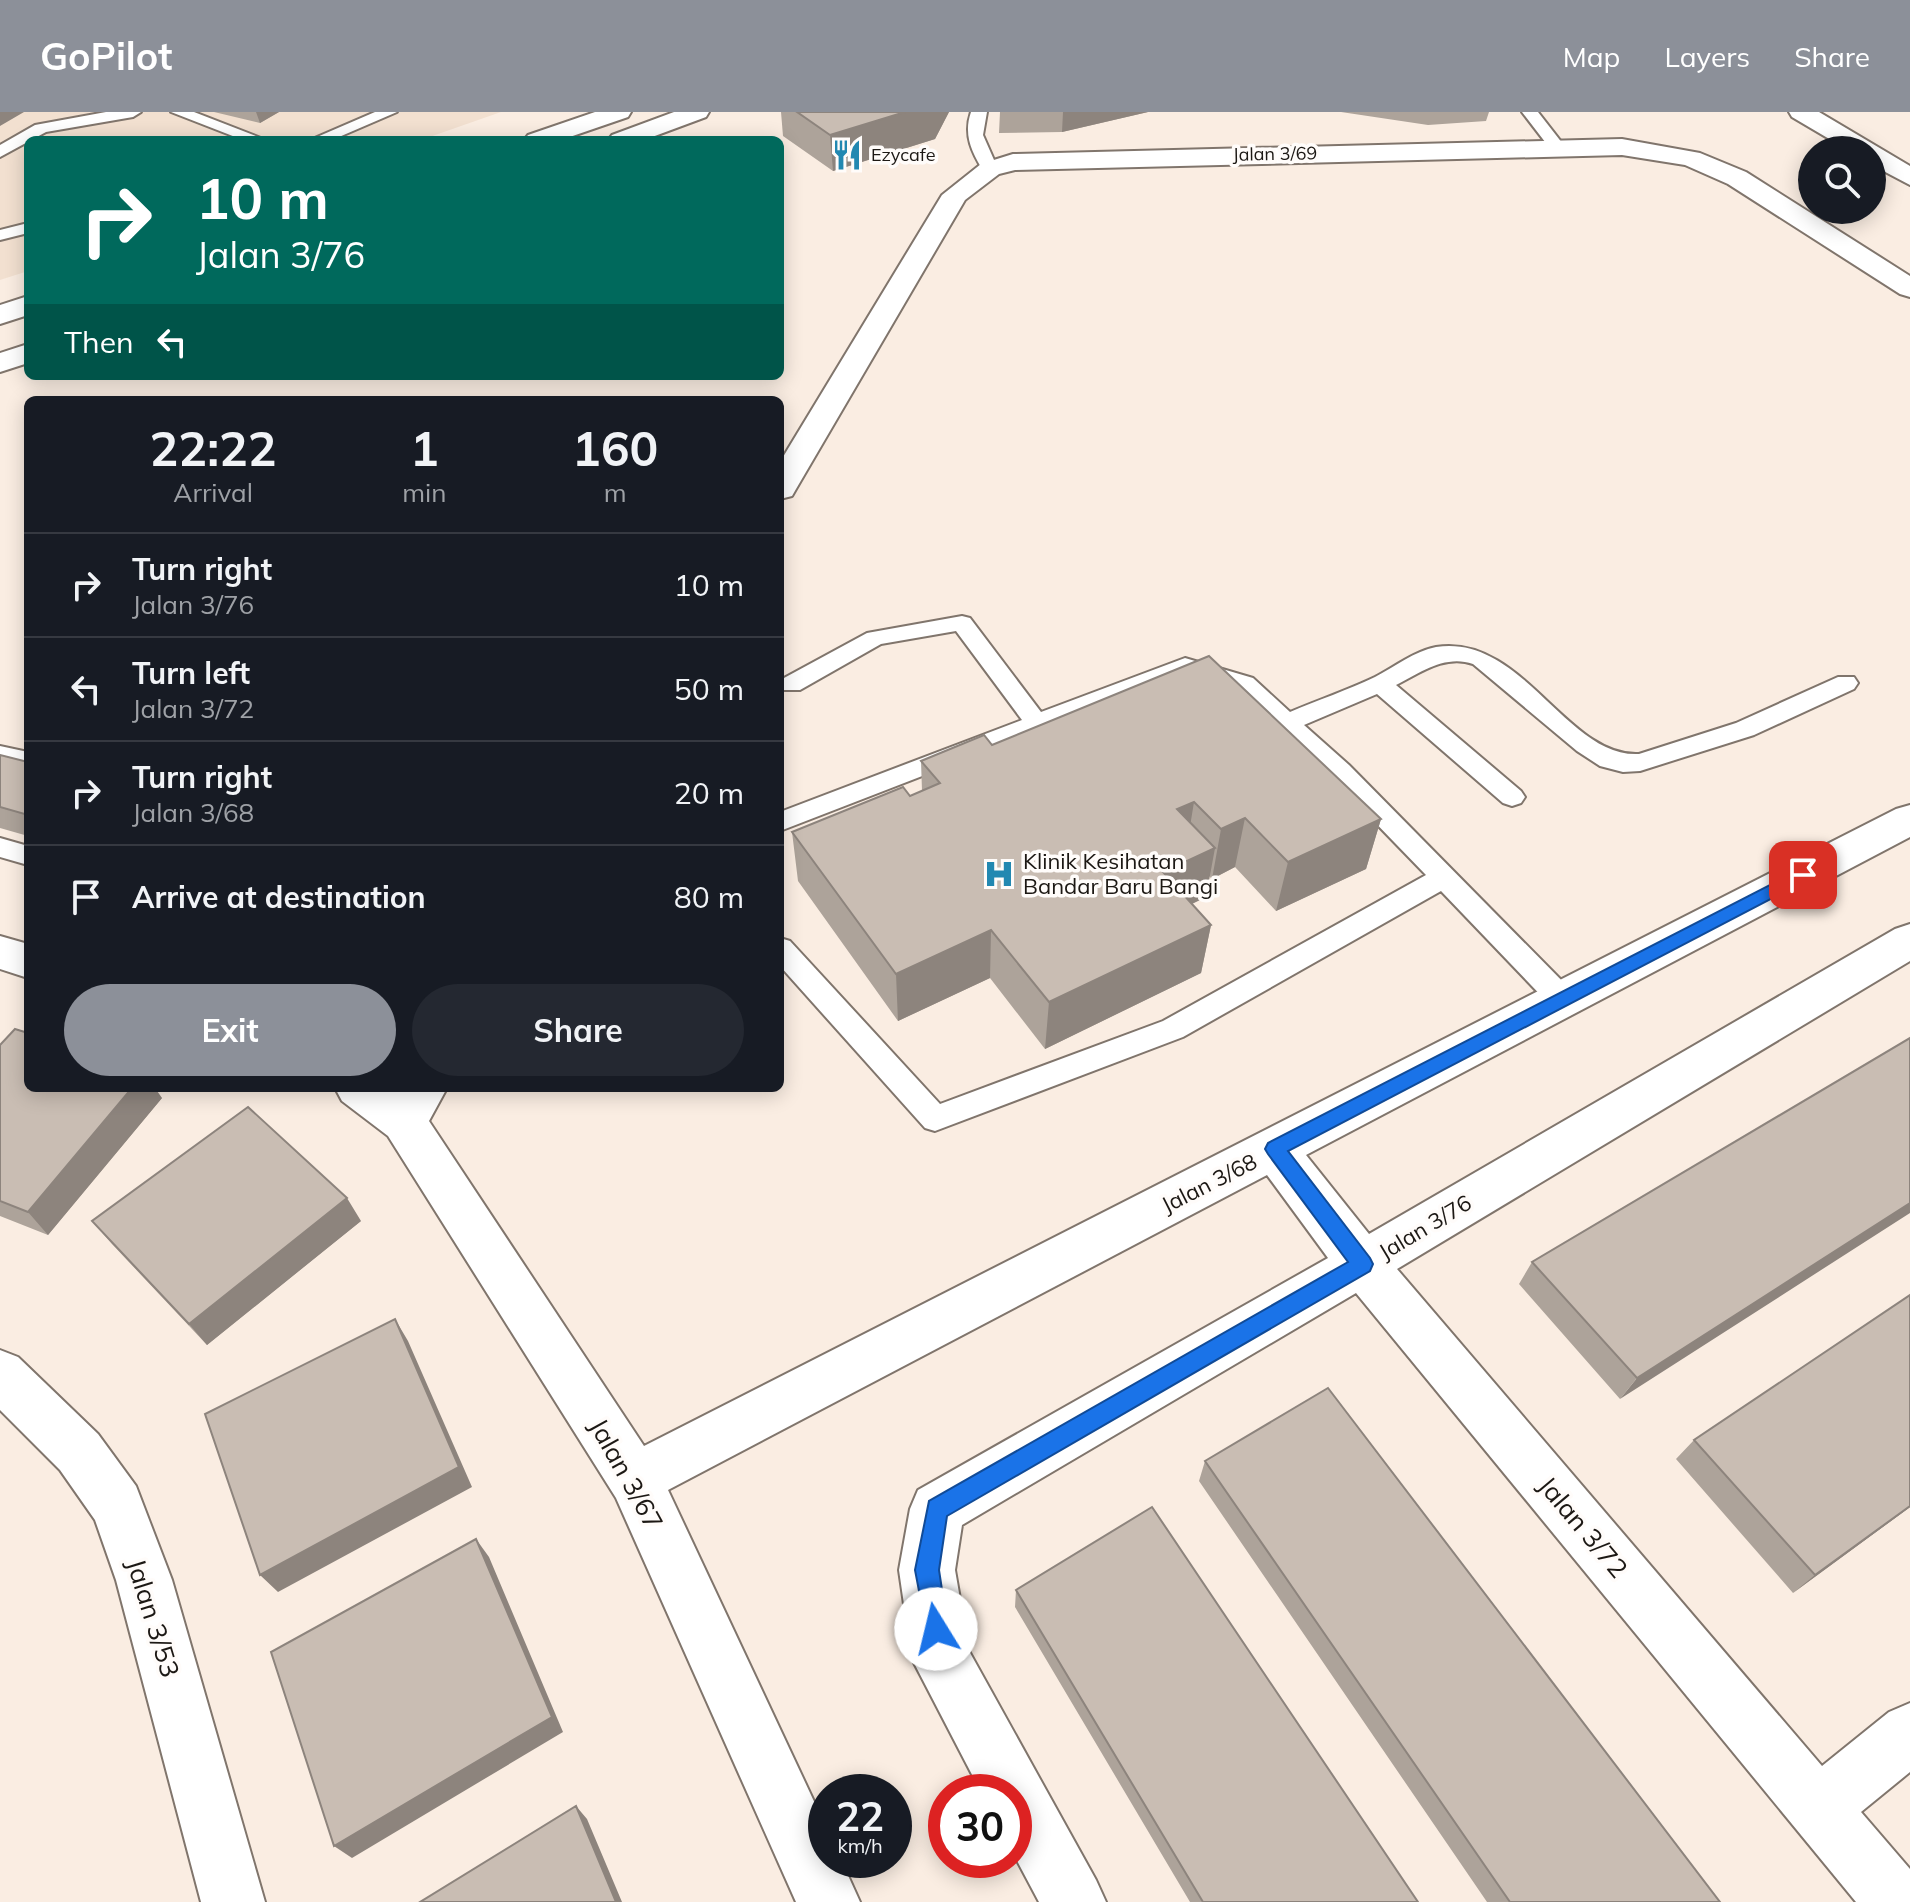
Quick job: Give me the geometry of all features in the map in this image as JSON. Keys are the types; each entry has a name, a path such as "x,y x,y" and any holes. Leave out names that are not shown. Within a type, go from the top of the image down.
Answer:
{"street":[{"path":"549,136 619,112"},
{"path":"632,136 697,112"},
{"path":"1783,112 1812,118 1842,136"},
{"name":"Jalan 3/69","path":"784,482 955,195 990,169 1038,159 1622,147 1691,158 1737,178 1910,288"},
{"path":"1886,162 1910,177"},
{"path":"0,315 24,306"},
{"path":"0,363 24,354"},
{"name":"Jalan 3/68","path":"635,1479 1910,819"},
{"name":"Jalan 3/76","path":"1004,1774 941,1659 927,1570 937,1509 1362,1264 1910,940"},
{"path":"0,952 24,960"},
{"name":"Jalan 3/67","path":"371,1092 414,1105 635,1479 828,1902"},
{"name":"Jalan 3/72","path":"1274,1149 1362,1264 1897,1902"},
{"name":"Jalan 3/53","path":"0,1374 79,1452 117,1505 144,1580 233,1902"},
{"path":"1818,1808 1910,1733"},
{"path":"1032,1825 1074,1902"}],"lane":[{"path":"27,136 41,128 133,112"},
{"path":"179,112 247,136"},
{"path":"328,136 389,112"},
{"path":"979,112 974,122 974,140 990,169"},
{"path":"1530,112 1558,148"},
{"path":"0,152 24,138"},
{"path":"0,235 24,229"},
{"path":"792,684 875,638 962,623 1036,722"},
{"path":"1286,723 1380,684 1436,655 1465,653 1481,659 1586,745 1609,760 1640,762 1745,729 1846,683"},
{"path":"784,820 1185,666 1245,684 1340,771 1562,999"},
{"path":"1380,684 1512,797"},
{"path":"0,754 24,760"},
{"path":"0,847 24,855"},
{"path":"784,952 935,1119 1173,1029 1443,878"}],"shaded area":[{"path":"0,112 501,112 432,136 24,136 24,272 0,280"}],"building":[{"path":"797,112 905,112 830,135"},
{"name":"Klinik Kesihatan Bandar Baru Bangi","path":"1209,656 1381,819 1288,862 1245,818 1221,829 1194,802 1177,809 1215,848 1163,872 1211,925 1049,1002 991,930 896,974 792,832 903,787 910,796 940,783 921,761 984,735 992,745"},
{"path":"0,755 24,761 24,814 0,807"},
{"path":"15,1029 24,1032 24,1092 129,1092 28,1212 0,1201 0,1045"},
{"path":"1910,1038 1910,1203 1637,1378 1532,1262"},
{"path":"248,1107 347,1198 189,1324 92,1221"},
{"path":"1910,1295 1910,1506 1815,1575 1694,1440"},
{"path":"395,1319 459,1467 260,1575 205,1414"},
{"path":"1328,1388 1720,1902 1510,1902 1205,1461"},
{"path":"1152,1507 1418,1902 1203,1902 1016,1590"},
{"path":"476,1539 552,1717 334,1846 271,1652"},
{"path":"576,1806 616,1902 420,1902"}],"place":[{"name":"Ezycafe","path":"847,155"},
{"name":"Klinik Kesihatan Bandar Baru Bangi","path":"999,874"}],"route":[{"path":"936,1629 927,1570 937,1509 1362,1264 1274,1149 1803,875"}]}
